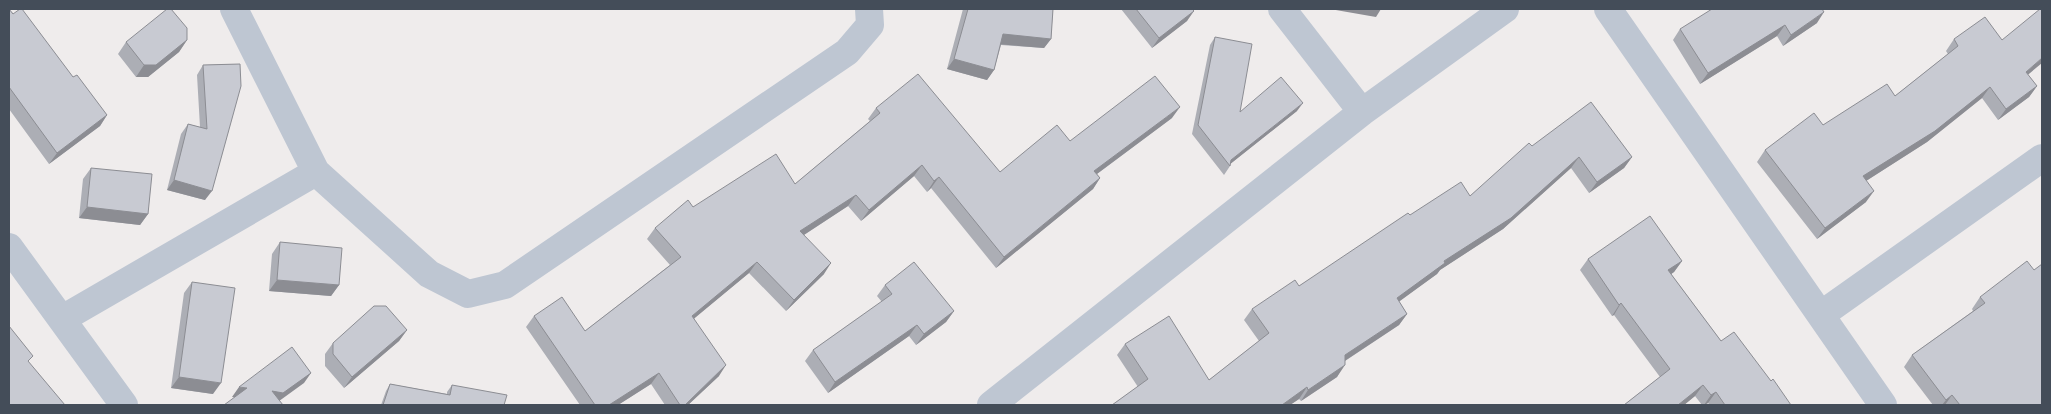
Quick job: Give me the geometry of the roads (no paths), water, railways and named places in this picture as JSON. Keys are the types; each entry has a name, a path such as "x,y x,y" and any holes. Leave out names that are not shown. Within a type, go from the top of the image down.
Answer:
{"street":[{"path":"234,9 316,172 429,274 468,294 505,285 847,52 870,26 869,9"},
{"path":"1282,9 1362,112"},
{"path":"991,405 1362,112 1506,9"},
{"path":"1608,9 1822,314 1883,405"},
{"path":"1822,314 2042,158"},
{"path":"62,319 316,172"},
{"path":"9,247 124,405"}]}
